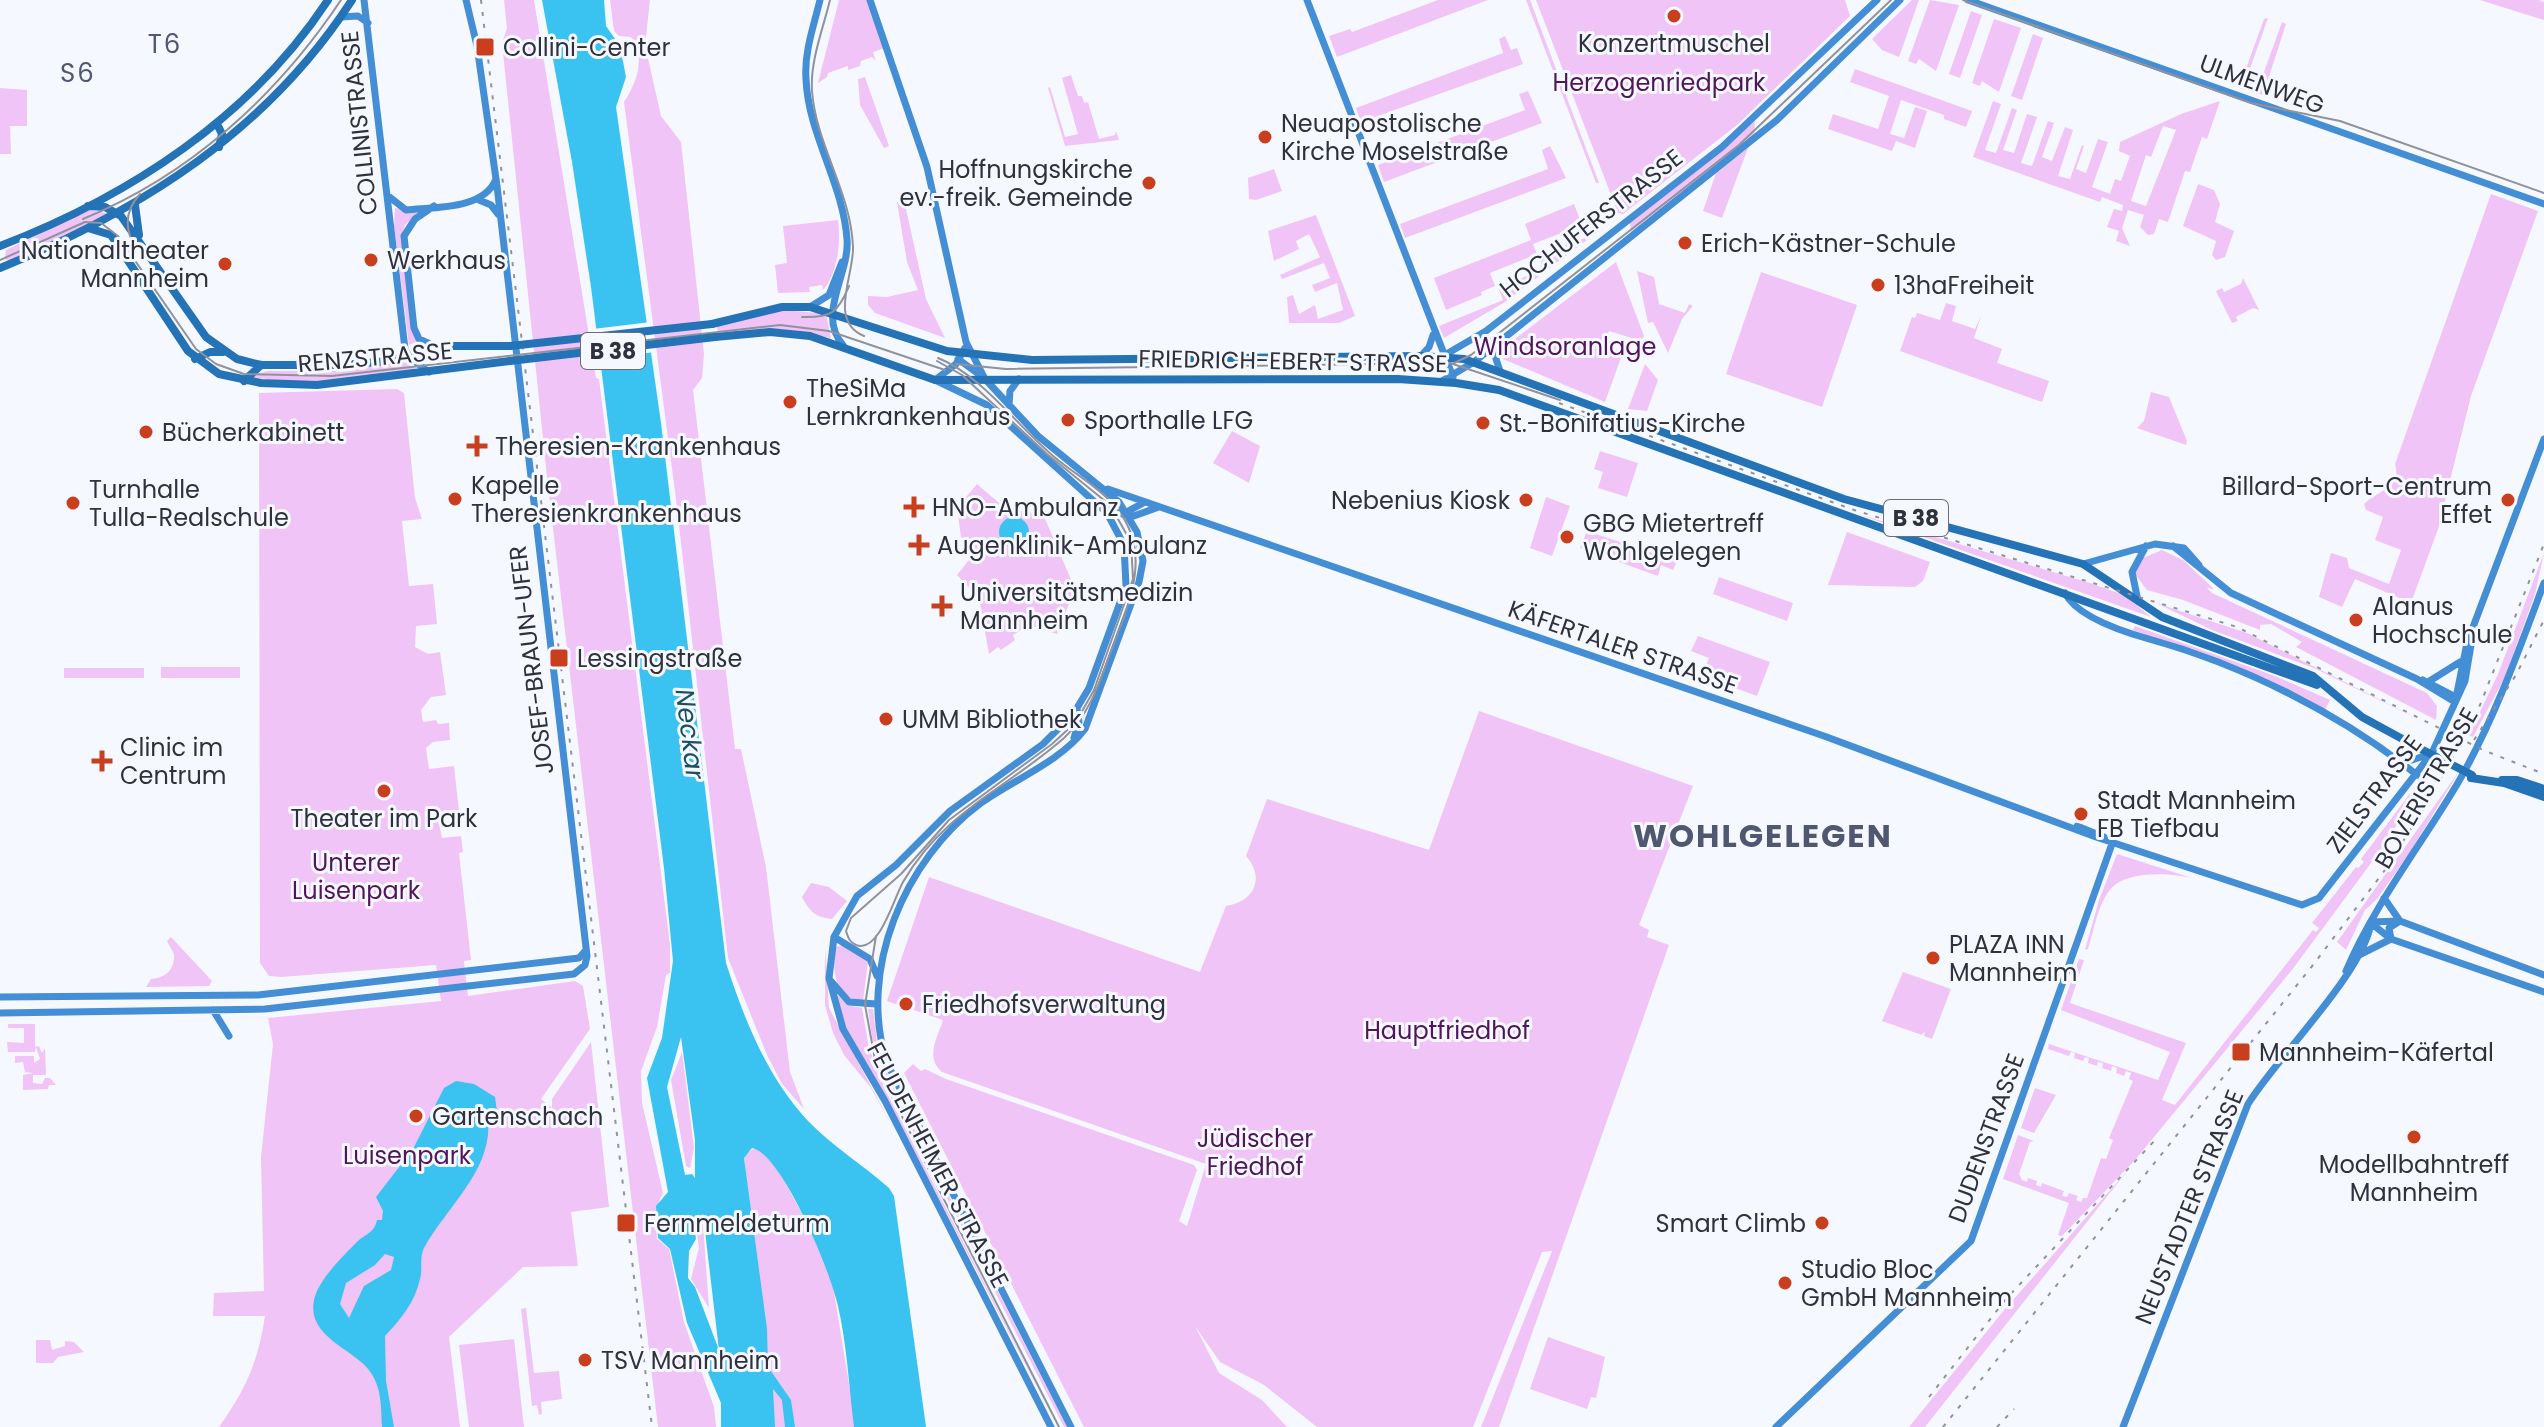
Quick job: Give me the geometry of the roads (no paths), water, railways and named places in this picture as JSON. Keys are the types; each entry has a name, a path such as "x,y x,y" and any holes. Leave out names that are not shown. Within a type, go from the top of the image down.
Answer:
{"main road":[{"path":"0,246 88,206 148,172 217,124 288,54 328,0"},
{"path":"0,268 119,214 219,148 286,85 352,0"},
{"path":"217,124 222,134 219,148"},
{"path":"135,205 139,240"},
{"path":"88,206 102,206 119,214"},
{"name":"B 38","path":"119,214 199,328 224,352 261,365 301,365"},
{"name":"B 38","path":"88,228 111,235 195,359 219,374 244,381"},
{"name":"FRIEDRICH-EBERT-STRASSE","path":"512,353 712,324 782,307 810,307 965,356 1032,360 1443,356 1474,362 1844,499 2083,564 2174,623 2313,676 2362,717 2418,749"},
{"name":"FRIEDRICH-EBERT-STRASSE","path":"512,353 785,332 843,345 935,380 1454,379 1542,404 2315,684 2366,725 2418,749"},
{"name":"RENZSTRASSE","path":"301,365 343,365 409,356 439,348 512,353"},
{"path":"195,359 210,352 224,352"},
{"name":"RENZSTRASSE","path":"244,381 291,386 431,373 512,353"},
{"path":"244,381 261,365"},
{"path":"291,386 300,377 301,365"},
{"name":"B 38","path":"2418,749 2471,776 2544,797"},
{"name":"B 38","path":"2471,776 2517,780 2544,789"}],"street":[{"name":"COLLINISTRASSE","path":"364,0 409,356"},
{"name":"JOSEF-BRAUN-UFER","path":"466,0 479,44 486,47 478,57 496,179 512,353 587,962 574,974 542,977"},
{"path":"820,0 806,60 807,93 838,193 848,245 847,263 832,312 832,326 843,345"},
{"name":"KÄFERTALER STRASSE","path":"870,0 927,167 966,342 965,356 1047,445 1101,487 1126,514"},
{"path":"1307,0 1454,379"},
{"name":"HOCHUFERSTRASSE","path":"1443,356 1486,331 1722,147 1877,0"},
{"name":"HOCHUFERSTRASSE","path":"1454,379 1765,130 1900,0"},
{"name":"ULMENWEG","path":"1968,0 2544,204"},
{"path":"341,17 358,16 368,23"},
{"path":"1758,113 1758,124 1765,130"},
{"path":"387,195 406,210 479,200 490,192 496,179"},
{"path":"479,200 491,205 499,215"},
{"name":"COLLINISTRASSE","path":"434,206 405,231 414,328 419,339 439,348"},
{"path":"810,307 829,295 848,245"},
{"path":"1421,356 1429,347 1434,333"},
{"path":"1497,343 1496,359 1500,371"},
{"path":"409,356 431,373"},
{"path":"985,379 965,356 935,380 987,405 1098,505 1116,526 1126,552 1126,586 1089,688 1077,709 1079,722 1073,741"},
{"path":"1009,405 1010,391 1019,379"},
{"name":"ZIELSTRASSE","path":"2456,699 2462,660 2544,439"},
{"name":"KÄFERTALER STRASSE","path":"1101,487 2073,826 2085,827 2113,841 2309,906"},
{"path":"1116,526 1126,514 1145,502"},
{"path":"1098,505 1126,514 1159,507"},
{"path":"1073,741 1090,717 1139,582 1142,551 1126,514"},
{"path":"2138,601 2132,572 2146,546"},
{"path":"2083,564 2146,546 2173,546 2231,593 2456,699"},
{"name":"BOVERISTRASSE","path":"2371,922 2462,777 2503,691 2544,583"},
{"path":"2064,591 2079,610 2230,668 2295,699 2418,773"},
{"path":"2127,614 2122,623 2140,636"},
{"name":"ZIELSTRASSE","path":"2309,906 2319,898 2432,753 2465,681 2473,633"},
{"path":"2428,682 2445,675 2462,660"},
{"path":"2417,679 2456,699"},
{"name":"FEUDENHEIMER STRASSE","path":"1051,1427 885,1101 843,1029 833,1004 829,978 834,937 844,915 862,892 896,865 950,811 1054,736 1077,709"},
{"name":"FEUDENHEIMER STRASSE","path":"1071,1427 901,1095 878,1033 876,1004 885,946 902,904 949,833 980,804 1073,741"},
{"path":"2397,758 2412,760 2432,753"},
{"path":"2412,760 2418,773"},
{"name":"DUDENSTRASSE","path":"1776,1427 1971,1241 2113,841"},
{"path":"2384,898 2400,921"},
{"path":"2391,939 2389,929 2400,921"},
{"path":"2371,922 2400,921 2544,975"},
{"path":"2371,922 2377,931 2391,939 2544,992"},
{"name":"NEUSTADTER STRASSE","path":"2123,1427 2248,1104 2361,954 2371,922"},
{"name":"NEUSTADTER STRASSE","path":"2344,977 2371,922"},
{"path":"834,937 870,959 878,979"},
{"path":"2361,954 2391,939"},
{"path":"0,997 242,995 579,958 586,950"},
{"path":"0,1013 237,1010 542,977 540,963"},
{"path":"829,978 849,1002 876,1004"},
{"path":"213,1010 229,1036"}],"water":[{"name":"Neckar","path":"542,0 604,0 606,26 620,46 626,77 616,107 661,423 726,963 758,1046 780,1086 817,1130 889,1188 894,1196 926,1427 854,1427 844,1336 834,1290 804,1217 778,1171 764,1155 752,1148 744,1158 767,1329 768,1367 791,1400 795,1427 785,1427 782,1400 773,1389 775,1427 721,1427 721,1403 687,1323 670,1249 658,1238 656,1206 668,1192 647,1078 662,1038 673,961 591,287","holes":["681,1037 695,1140 695,1178 692,1174 685,1175 667,1087","703,1214 719,1350 695,1287 688,1278 689,1251 696,1239 694,1225"]},
{"path":"1014,517 1025,521 1029,532 1025,543 1014,547 1003,543 999,532 1003,521"},
{"path":"456,1081 474,1084 495,1097 497,1112 488,1119 488,1137 476,1171 424,1248 421,1275 411,1303 385,1336 386,1381 394,1427 382,1427 375,1379 364,1365 325,1334 314,1313 314,1300 332,1268 372,1230 377,1220 382,1220 383,1211 376,1197 413,1149 444,1088","holes":["385,1254 394,1257 391,1270 364,1286 349,1318 340,1304 346,1283 375,1265"]}],"tram line":[{"path":"83,219 159,180 228,129 289,69 341,0"},
{"path":"830,0 815,57 812,91 820,130 851,227 852,259 845,297 847,320 853,329 864,336"},
{"path":"1452,364 1471,355 1739,145 1891,0"},
{"path":"1963,0 2251,103 2340,121 2544,193"},
{"path":"132,241 128,216 140,194"},
{"path":"0,260 85,222 101,223 118,236 196,349 216,364 244,374 332,376 780,325 829,331 945,370"},
{"path":"802,317 832,312 849,286"},
{"path":"937,361 962,375 1047,454 1110,505 1131,542 1133,579 1094,690 1076,722 1052,744 949,820 901,874 851,918 846,931 850,941 856,945 864,946 879,933 903,882 937,837 977,802 1042,756 1073,729 1102,677 1125,615 1135,575 1132,537 1124,519 1110,501 1044,448 970,377 938,358"},
{"path":"956,364 1006,369 1450,363 1560,400"},
{"path":"876,936 865,1005 876,1065 1059,1427"}],"railway":[{"path":"481,0 652,1427"},
{"path":"1559,403 1854,510 2237,627 2483,750 2544,774"},
{"path":"1943,1427 2313,965 2385,870 2434,792 2480,705 2544,544"},
{"path":"2474,740 2516,675 2544,620"},
{"path":"1929,1397 2006,1299 2157,1138"},
{"path":"1997,1427 2014,1409"}],"place":[{"name":"Konzertmuschel","path":"1674,16"},
{"name":"Collini-Center","path":"485,47"},
{"name":"Neuapostolische Kirche Moselstraße","path":"1265,137"},
{"name":"Hoffnungskirche ev.-freik. Gemeinde","path":"1149,183"},
{"name":"Erich-Kästner-Schule","path":"1685,243"},
{"name":"Werkhaus","path":"371,260"},
{"name":"Nationaltheater Mannheim","path":"225,264"},
{"name":"13haFreiheit","path":"1878,285"},
{"name":"TheSiMa Lernkrankenhaus","path":"790,402"},
{"name":"Sporthalle LFG","path":"1068,420"},
{"name":"St.-Bonifatius-Kirche","path":"1483,423"},
{"name":"Bücherkabinett","path":"146,432"},
{"name":"Theresien-Krankenhaus","path":"477,446"},
{"name":"Kapelle Theresienkrankenhaus","path":"455,499"},
{"name":"Nebenius Kiosk","path":"1526,500"},
{"name":"Billard-Sport-Centrum Effet","path":"2508,500"},
{"name":"Turnhalle Tulla-Realschule","path":"73,503"},
{"name":"HNO-Ambulanz","path":"914,507"},
{"name":"GBG Mietertreff Wohlgelegen","path":"1567,537"},
{"name":"Augenklinik-Ambulanz","path":"919,545"},
{"name":"Universitätsmedizin Mannheim","path":"942,606"},
{"name":"Alanus Hochschule","path":"2356,620"},
{"name":"Lessingstraße","path":"559,658"},
{"name":"UMM Bibliothek","path":"886,719"},
{"name":"Clinic im Centrum","path":"102,761"},
{"name":"Theater im Park","path":"384,791"},
{"name":"Stadt Mannheim FB Tiefbau","path":"2081,814"},
{"name":"PLAZA INN Mannheim","path":"1933,958"},
{"name":"Friedhofsverwaltung","path":"906,1004"},
{"name":"Mannheim-Käfertal","path":"2241,1052"},
{"name":"Gartenschach","path":"416,1116"},
{"name":"Modellbahntreff Mannheim","path":"2414,1137"},
{"name":"Fernmeldeturm","path":"626,1223"},
{"name":"Smart Climb","path":"1822,1223"},
{"name":"Studio Bloc GmbH Mannheim","path":"1785,1283"},
{"name":"TSV Mannheim","path":"585,1360"}],"district":[{"name":"T6","path":"165,44"},
{"name":"S6","path":"78,73"},
{"name":"WOHLGELEGEN","path":"1763,835"}],"park label":[{"name":"Herzogenriedpark","path":"1659,82"},
{"name":"Windsoranlage","path":"1565,346"},
{"name":"Unterer Luisenpark","path":"356,876"},
{"name":"Hauptfriedhof","path":"1447,1030"},
{"name":"Jüdischer Friedhof","path":"1255,1152"},
{"name":"Luisenpark","path":"407,1155"}]}
